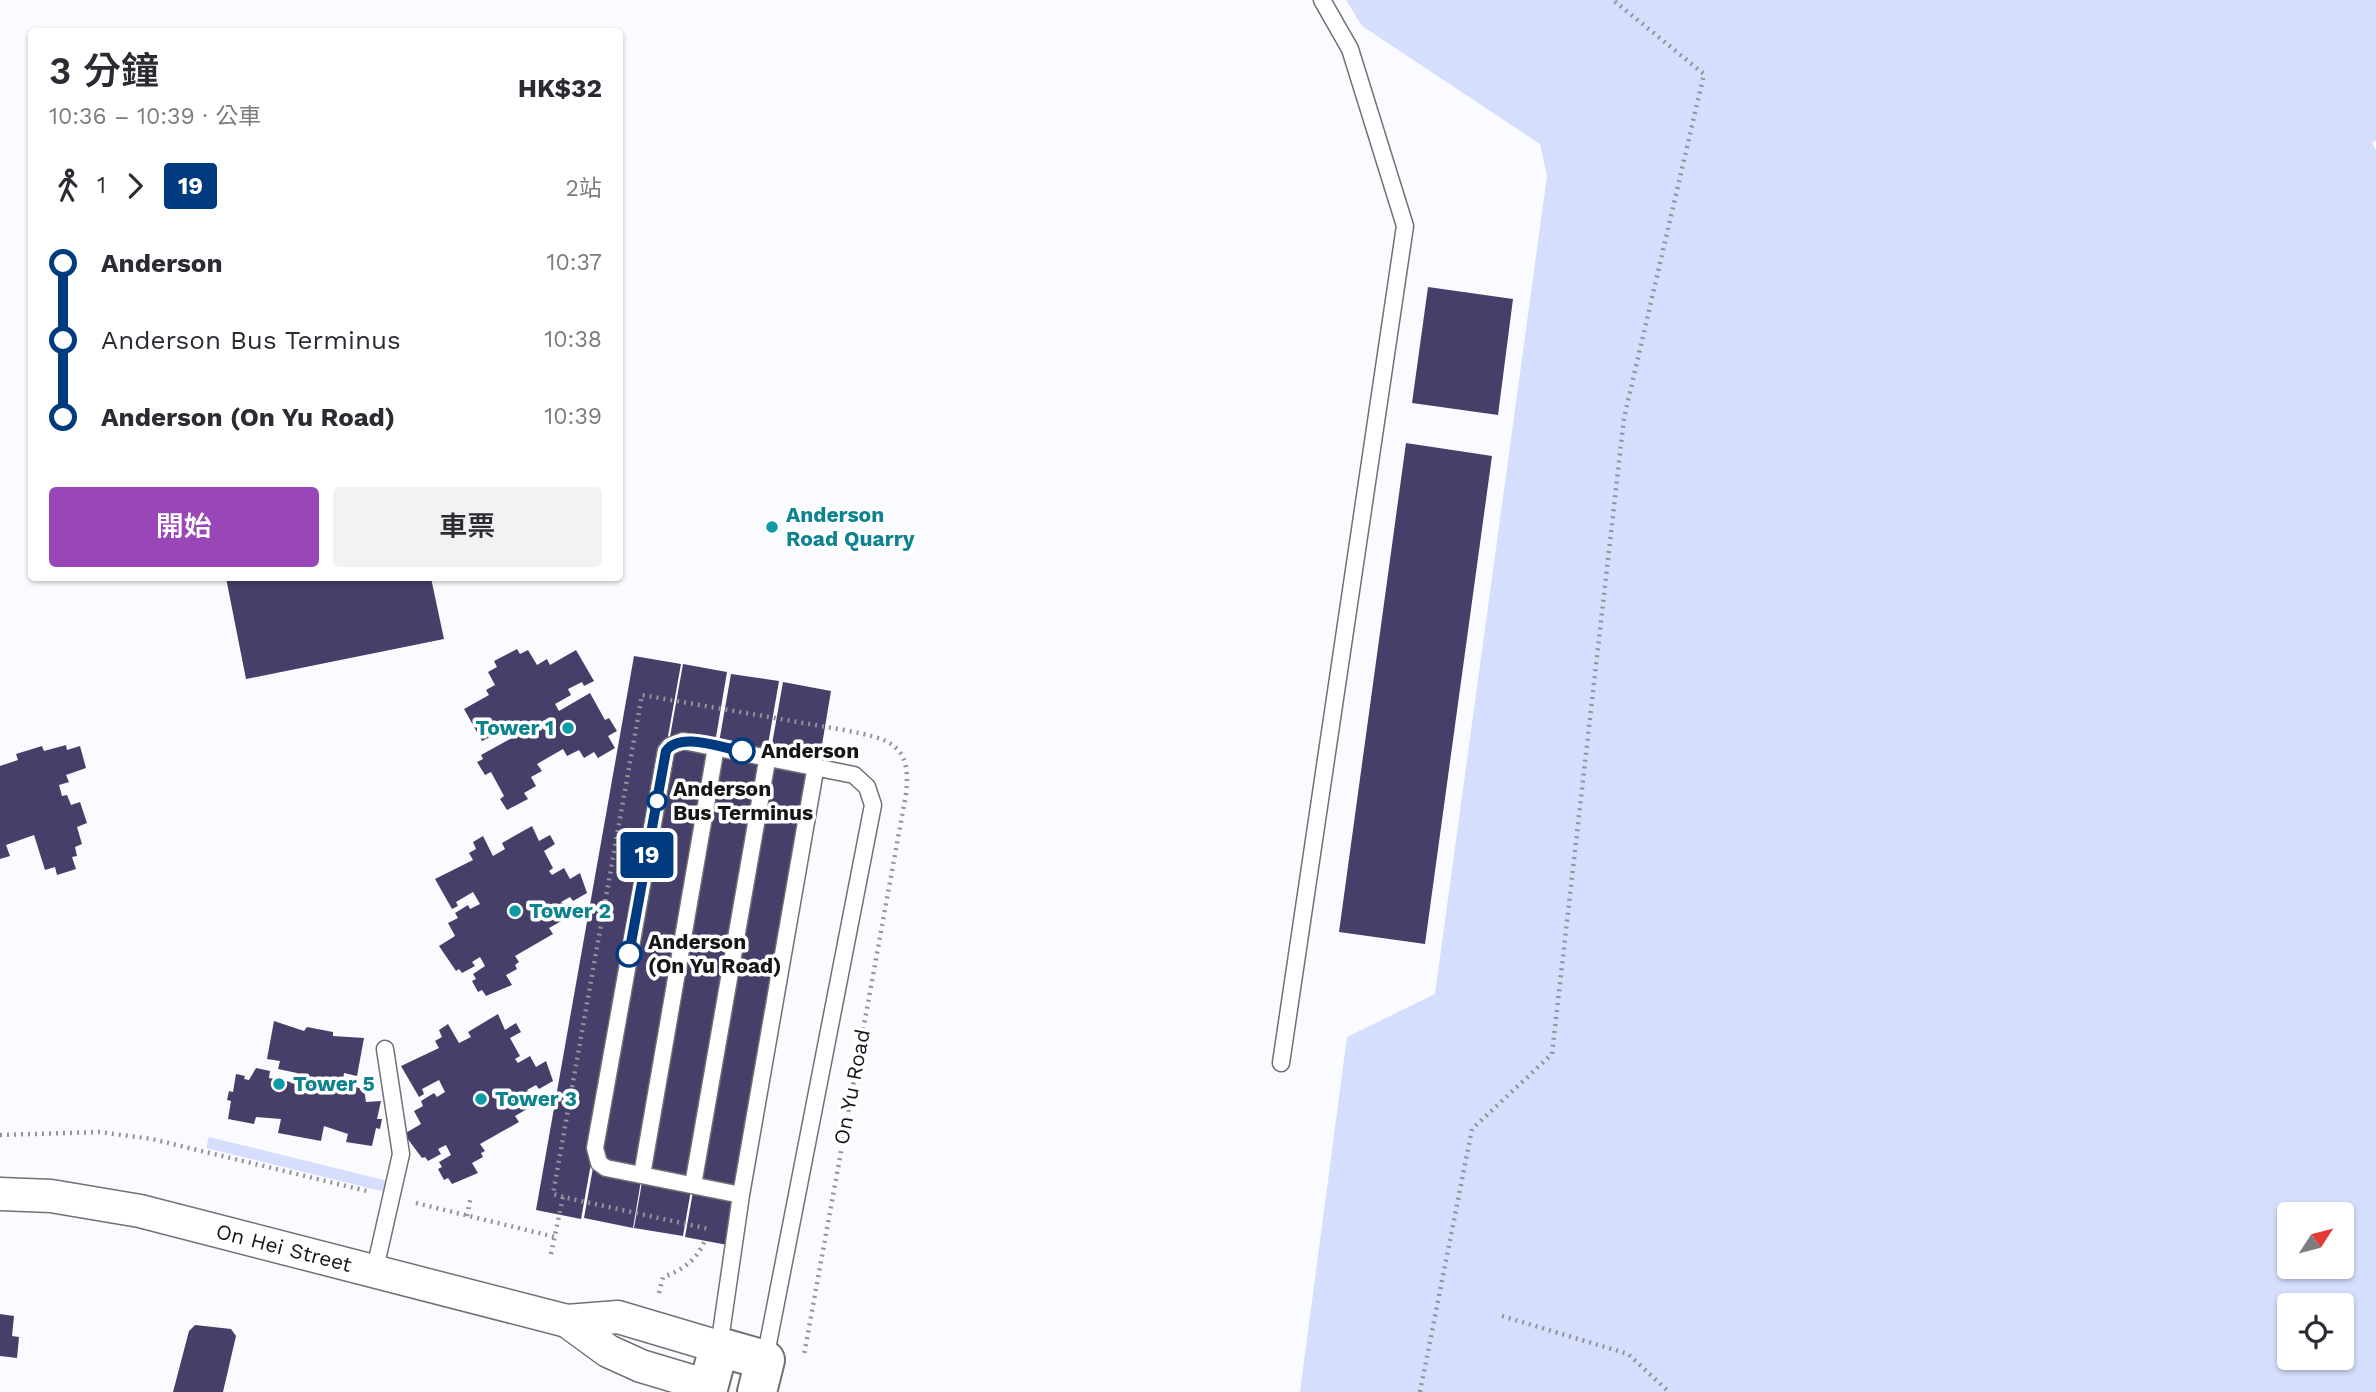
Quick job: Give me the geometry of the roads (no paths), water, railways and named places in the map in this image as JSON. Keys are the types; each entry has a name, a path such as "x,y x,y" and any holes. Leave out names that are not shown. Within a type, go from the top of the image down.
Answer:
{"street":[{"name":"On Hei Street","path":"0,1194 51,1196 107,1204 567,1321 618,1317 721,1332 761,1376"},
{"name":"On Hei Street","path":"567,1321 608,1351 641,1366 713,1390"},
{"path":"713,1390 721,1332"}],"lane":[{"path":"1281,1063 1405,226 1350,49 1322,0"},
{"path":"741,1195 606,1168 598,1163 595,1148 666,751 670,746 683,741 816,765 859,778 867,787 873,805 761,1376"},
{"path":"642,1175 716,747"},
{"path":"693,1185 768,755"},
{"path":"721,1332 741,1195 816,765"},
{"path":"374,1273 401,1154 386,1049"}],"place":[{"name":"Anderson Road Quarry","path":"772,527"},
{"name":"Tower 1","path":"568,728"},
{"name":"Anderson","path":"742,751"},
{"name":"Anderson Bus Terminus","path":"657,801"},
{"name":"Tower 2","path":"515,911"},
{"name":"Anderson (On Yu Road)","path":"629,954"},
{"name":"Tower 5","path":"279,1084"},
{"name":"Tower 3","path":"481,1099"}]}
